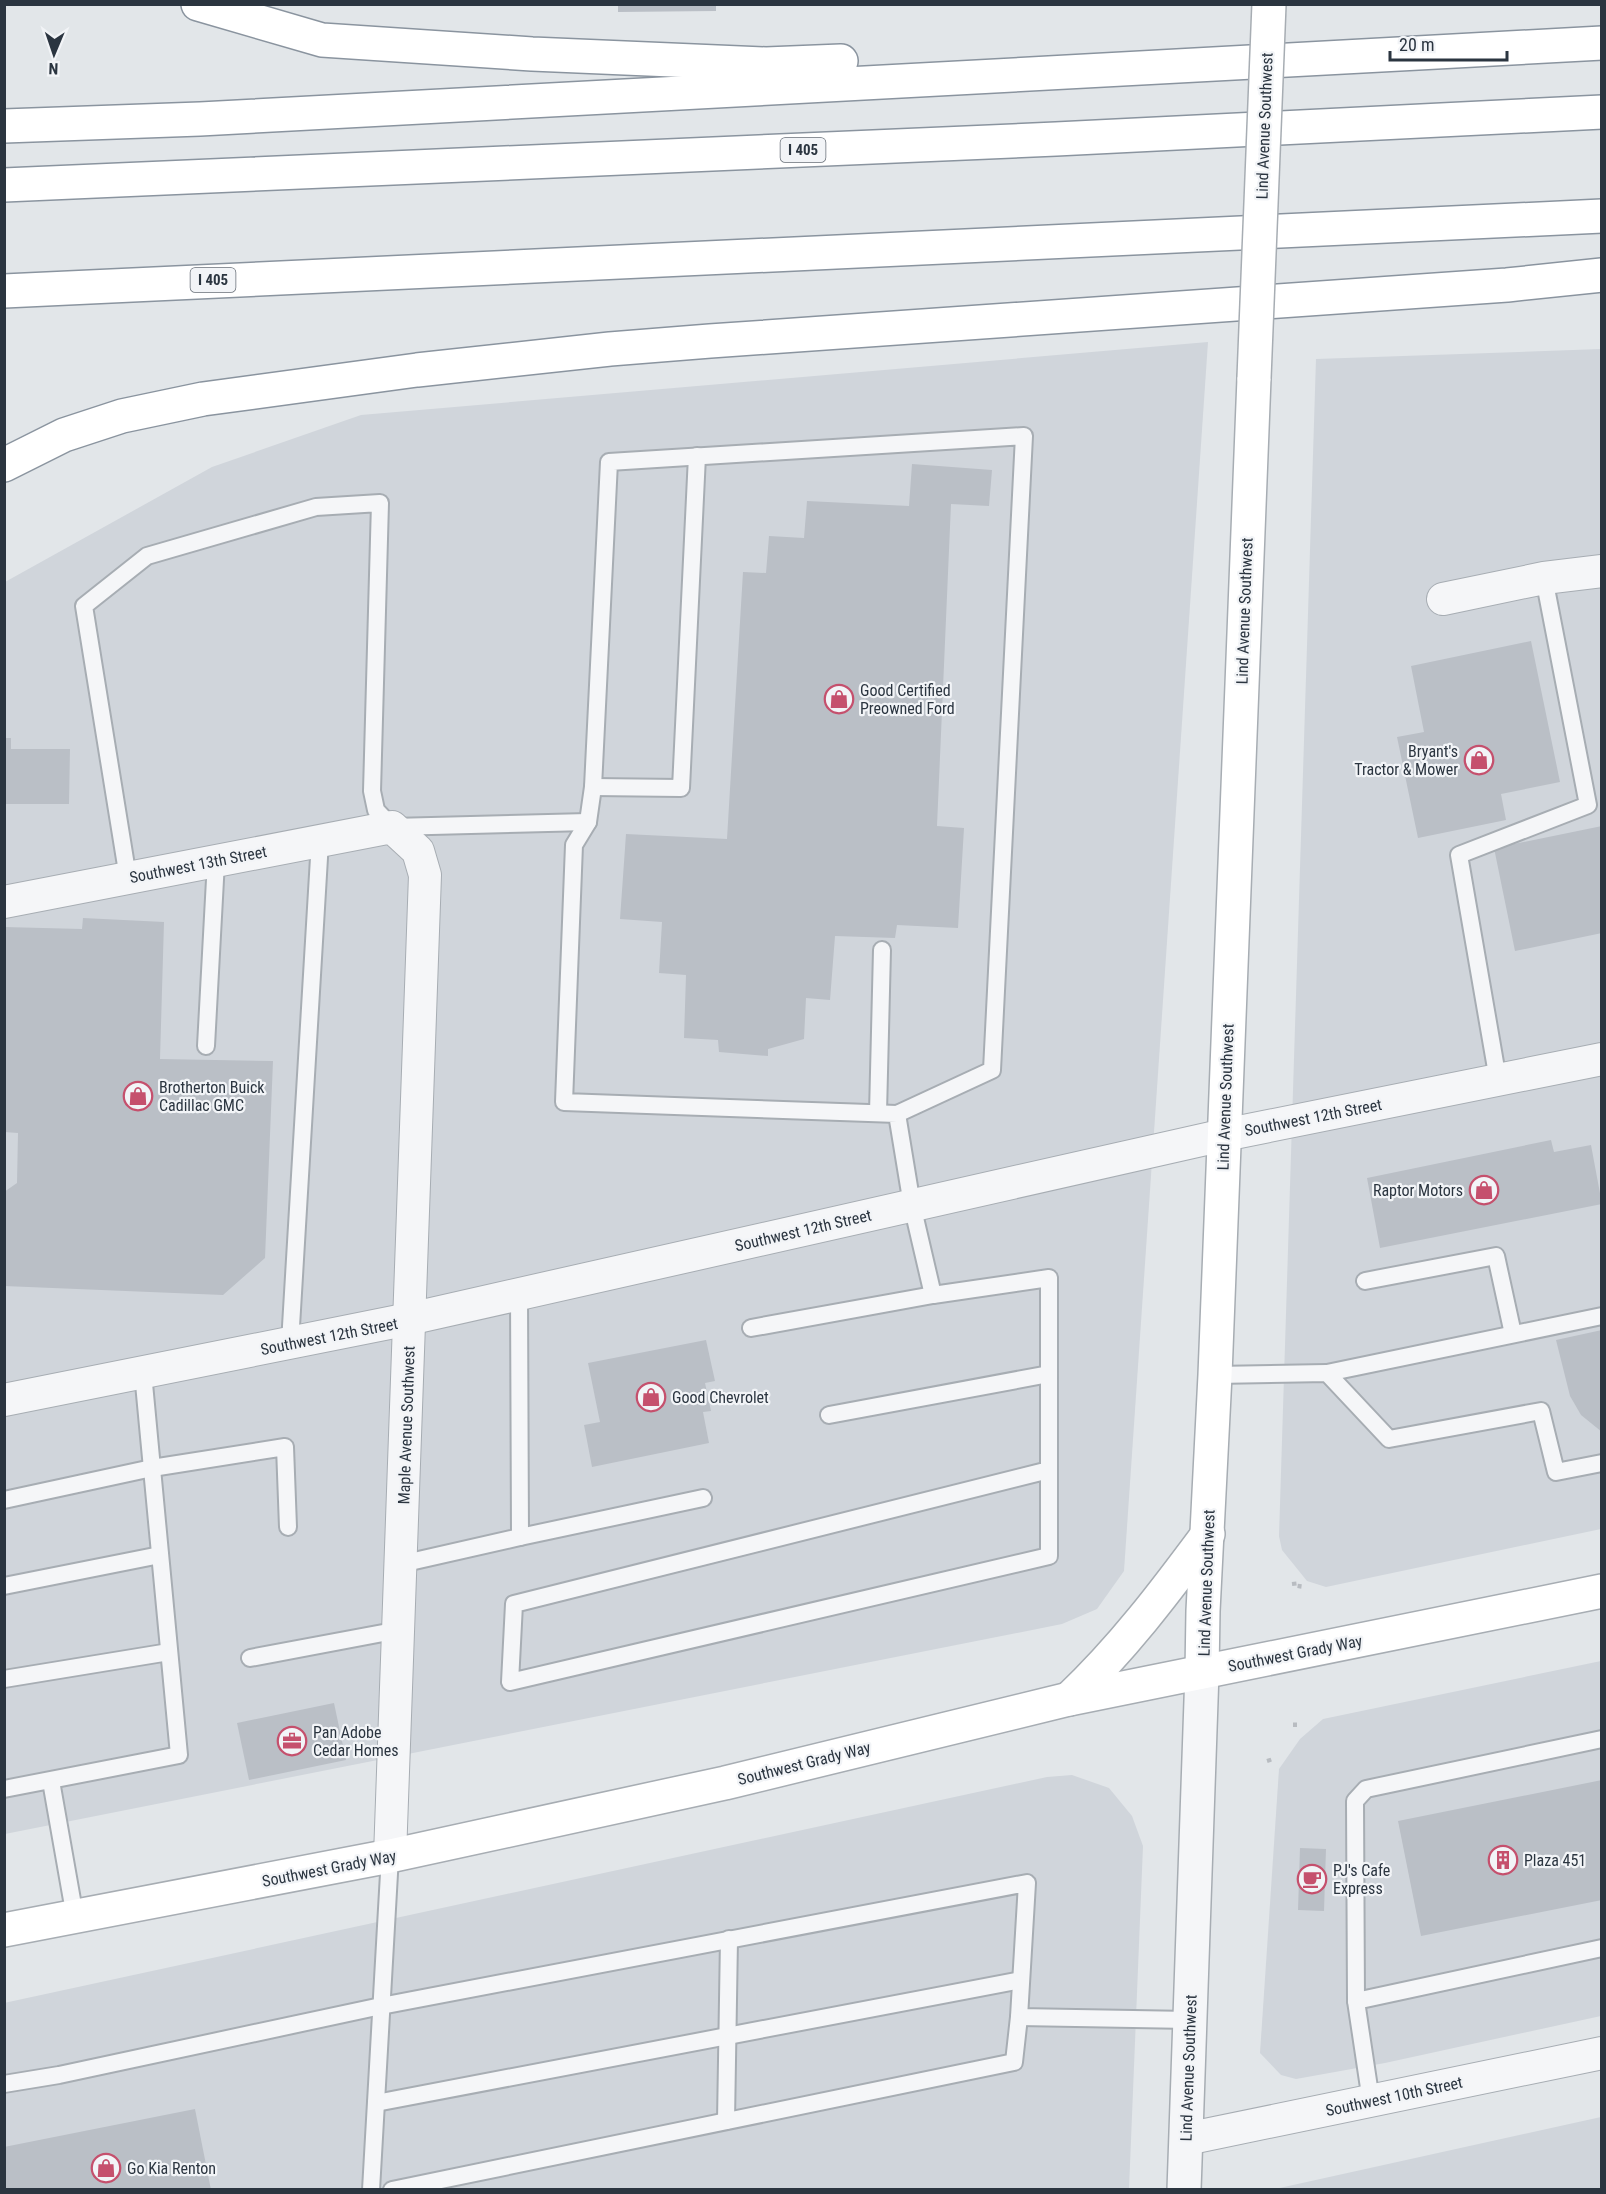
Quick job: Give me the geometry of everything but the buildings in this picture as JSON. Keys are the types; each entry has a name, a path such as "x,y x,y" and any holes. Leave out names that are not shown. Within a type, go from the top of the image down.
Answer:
{"main road":[{"path":"198,4 322,40 532,54 766,64 1073,50 1436,51"},
{"name":"Lind Avenue Southwest","path":"1202,1672 1269,4"},
{"path":"4,126 212,118 1602,43"},
{"name":"I 405","path":"4,185 1044,140 1602,112"},
{"name":"I 405","path":"4,291 1602,216"},
{"path":"4,465 64,435 122,416 203,399 479,363 710,340 1507,285 1602,275"},
{"path":"1069,1699 1102,1668 1129,1636 1208,1534"},
{"name":"Southwest Grady Way","path":"4,1930 390,1856 725,1783 1069,1699 1602,1591"}],"street":[{"path":"1443,599 1544,579 1602,571"},
{"name":"Southwest 13th Street","path":"4,902 392,827"},
{"name":"Maple Avenue Southwest","path":"390,1856 425,875 418,851 392,827"},
{"name":"Southwest 12th Street","path":"4,1401 409,1319 1224,1135 1602,1059"},
{"name":"Lind Avenue Southwest","path":"1184,2190 1202,1672"},
{"name":"Southwest 10th Street","path":"1186,2139 1602,2053"}],"lane":[{"path":"1024,436 992,1070 897,1114 564,1102 574,845 588,822 593,787 609,462 1024,436"},
{"path":"593,787 681,789 697,456"},
{"path":"128,878 84,606 147,556 316,507 380,503 372,791 376,810 392,827 588,822"},
{"path":"1498,1080 1459,855 1588,804 1544,579"},
{"path":"290,1343 320,840"},
{"path":"207,1046 216,861"},
{"path":"878,1113 882,950"},
{"path":"897,1114 912,1205 933,1295"},
{"path":"1365,1281 1496,1256 1513,1334"},
{"path":"751,1328 933,1295 1049,1278 1049,1374 1049,1470 1049,1556 510,1682 514,1604 1049,1470"},
{"path":"519,1294 520,1537"},
{"path":"1215,1375 1327,1373 1602,1316"},
{"path":"4,1789 179,1755 143,1373"},
{"path":"1327,1373 1389,1439 1541,1411 1556,1472 1602,1463"},
{"path":"830,1415 1049,1374"},
{"path":"4,1500 152,1468 285,1447 288,1527"},
{"path":"401,1564 703,1498"},
{"path":"4,1586 160,1555"},
{"path":"250,1658 399,1630"},
{"path":"4,1679 169,1652"},
{"path":"1371,2101 1356,2001 1355,1801 1366,1789 1602,1739"},
{"path":"51,1781 75,1917"},
{"path":"371,2190 390,1856"},
{"path":"4,2084 381,2006 1027,1883 1014,2062 392,2190"},
{"path":"726,2121 729,1939"},
{"path":"1356,2001 1602,1948"},
{"path":"376,2103 1021,1980"},
{"path":"1019,2017 1190,2020"}],"path":[{"path":"1292,1584 1300,1583 1299,1590"},
{"path":"1295,1720 1295,1727"},
{"path":"1267,1761 1273,1759"}],"shaded area":[{"path":"1208,342 1124,1571 1097,1609 1062,1624 5,1834 5,582 212,467 361,415"},
{"path":"1601,349 1601,1529 1326,1587 1307,1581 1282,1550 1279,1536 1316,359"},
{"path":"1601,1661 1601,2016 1385,2063 1296,2079 1281,2075 1260,2053 1279,1769 1300,1739 1323,1719"},
{"path":"1072,1775 1109,1788 1132,1816 1143,1846 1129,2189 5,2189 4,2003 1047,1777"},
{"path":"1601,2117 1601,2189 1275,2189"}],"place":[{"name":"Good Certified Preowned Ford","path":"839,699"},
{"name":"Bryant's Tractor & Mower","path":"1479,760"},
{"name":"Brotherton Buick Cadillac GMC","path":"138,1096"},
{"name":"Raptor Motors","path":"1484,1190"},
{"name":"Good Chevrolet","path":"651,1397"},
{"name":"Pan Adobe Cedar Homes","path":"292,1741"},
{"name":"Plaza 451","path":"1503,1860"},
{"name":"PJ's Cafe Express","path":"1312,1879"},
{"name":"Go Kia Renton","path":"106,2168"}]}
